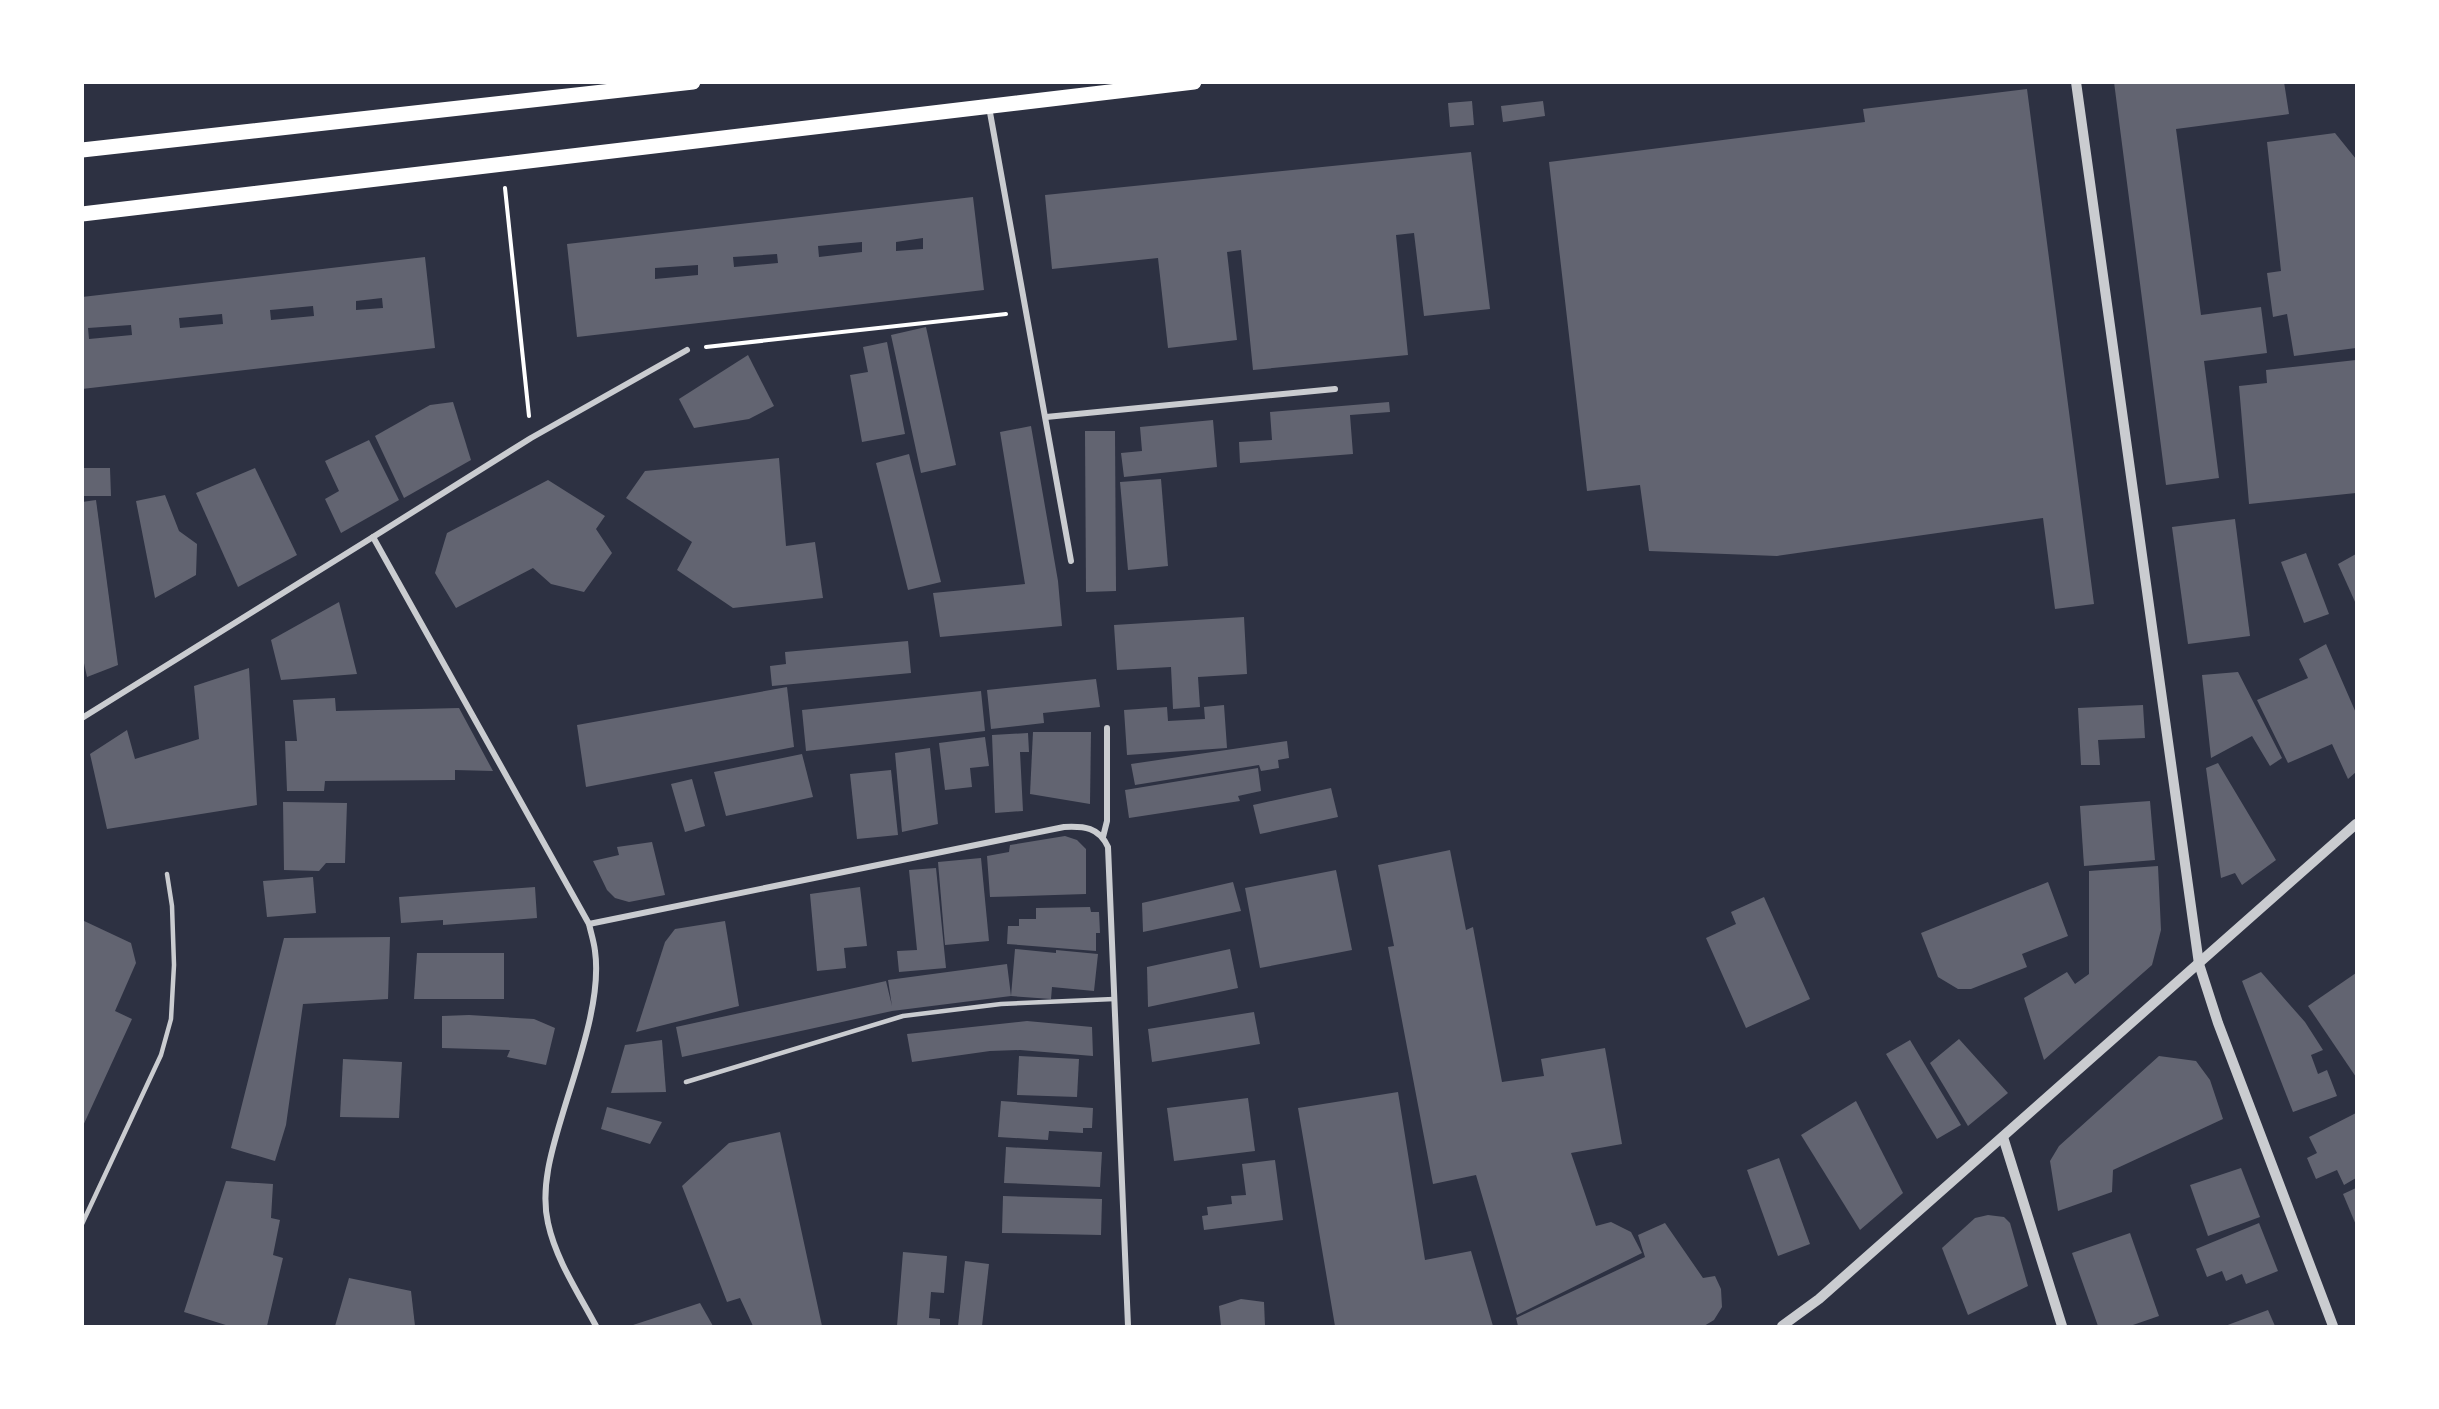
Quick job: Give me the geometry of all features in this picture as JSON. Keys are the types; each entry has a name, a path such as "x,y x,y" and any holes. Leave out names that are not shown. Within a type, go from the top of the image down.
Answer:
{"main road":[{"path":"82,150 693,82"},
{"path":"82,214 1194,82"}],"street":[{"path":"2076,82 2199,964 2218,1023 2333,1326"},
{"path":"989,105 1028,311 1071,561"},
{"path":"82,718 531,438 687,350"},
{"path":"1046,417 1335,389"},
{"path":"373,537 589,924 596,952 595,987 585,1038 552,1147 546,1188 548,1222 557,1250 596,1326"},
{"path":"1103,837 1107,820 1107,728"},
{"path":"1782,1326 1819,1299 2356,824"},
{"path":"589,924 1064,827 1093,829 1103,837 1108,847 1128,1326"},
{"path":"2003,1137 2062,1326"}],"lane":[{"path":"82,1224 161,1055 171,1019 174,965 172,906 167,874"},
{"path":"686,1082 903,1016 1001,1004 1114,999"}],"path":[{"path":"505,187 531,438"},
{"path":"687,350 1028,311"}],"building":[{"path":"2114,82 2284,82 2289,114 2176,129 2201,315 2261,307 2267,353 2204,361 2219,478 2166,485"},
{"path":"2027,89 2094,604 2055,609 2043,518 1777,556 1649,551 1640,485 1587,491 1549,162 1865,122 1863,109"},
{"path":"1472,101 1474,125 1450,127 1448,103"},
{"path":"1543,101 1545,116 1503,122 1501,106"},
{"path":"2335,133 2356,159 2356,348 2294,356 2287,314 2273,317 2267,273 2281,271 2267,142"},
{"path":"1471,152 1490,309 1424,316 1414,233 1396,235 1408,355 1253,370 1241,250 1227,252 1237,340 1168,348 1158,258 1052,269 1045,195"},
{"path":"973,197 984,290 577,337 567,244","holes":["923,238 923,249 896,251 896,242","862,242 862,252 819,257 818,246","777,254 778,263 734,267 733,257","698,265 698,275 655,279 655,268"]},
{"path":"425,257 435,348 82,389 82,297","holes":["382,298 383,308 356,310 356,301","313,306 314,316 271,320 270,310","222,314 223,324 180,328 179,318","131,325 132,335 89,339 88,328"]},
{"path":"926,327 956,465 921,473 891,335"},
{"path":"887,342 905,434 862,442 850,375 868,372 863,347"},
{"path":"748,355 774,406 749,419 694,428 679,399"},
{"path":"2356,360 2356,493 2249,504 2239,386 2267,383 2266,370"},
{"path":"453,402 471,460 404,498 375,436 430,405"},
{"path":"1389,402 1390,412 1350,415 1353,454 1240,463 1239,442 1272,440 1270,412"},
{"path":"1213,420 1217,467 1124,477 1121,453 1142,451 1140,427"},
{"path":"1031,426 1058,581 1062,626 940,637 933,593 1025,584 1000,432"},
{"path":"1085,431 1115,431 1116,591 1086,592"},
{"path":"369,440 399,500 341,533 325,499 339,491 325,461"},
{"path":"909,454 941,582 908,590 876,463"},
{"path":"779,458 786,546 815,542 823,598 733,608 677,570 692,542 626,498 645,471"},
{"path":"82,468 110,468 111,496 82,496"},
{"path":"255,468 297,555 238,587 196,493"},
{"path":"1161,479 1168,566 1128,570 1120,482"},
{"path":"548,480 605,516 596,529 612,553 584,592 551,584 533,568 456,608 435,573 447,533"},
{"path":"165,495 179,531 197,544 196,575 155,598 136,501"},
{"path":"96,500 118,665 87,677 82,654 82,502"},
{"path":"2235,519 2250,636 2188,644 2172,527"},
{"path":"2306,553 2329,614 2304,623 2281,562"},
{"path":"2356,554 2356,604 2338,564"},
{"path":"339,602 357,674 281,680 271,640"},
{"path":"1244,617 1247,674 1198,677 1200,707 1173,709 1171,667 1117,670 1114,625"},
{"path":"908,641 911,673 772,686 770,666 786,664 785,652"},
{"path":"2326,644 2356,713 2356,772 2348,779 2332,744 2288,763 2257,700 2308,678 2299,659"},
{"path":"249,668 257,805 107,829 90,754 127,730 135,759 199,739 194,686"},
{"path":"2238,672 2282,758 2270,766 2252,736 2211,758 2202,675"},
{"path":"1096,679 1100,707 1043,713 1044,723 991,729 987,690"},
{"path":"787,687 794,747 586,787 577,725"},
{"path":"981,691 985,731 806,751 802,710"},
{"path":"335,698 336,711 459,708 493,771 455,770 455,780 325,781 324,791 287,791 285,741 297,741 293,700"},
{"path":"1224,705 1227,748 1127,755 1124,710 1167,707 1168,721 1205,719 1204,707"},
{"path":"2143,705 2145,738 2098,740 2100,765 2081,765 2078,708"},
{"path":"1033,732 1091,732 1090,804 1030,794"},
{"path":"1028,733 1029,752 1020,752 1023,811 995,813 992,735"},
{"path":"985,737 989,766 970,768 972,787 945,790 939,743"},
{"path":"1287,741 1289,758 1278,760 1279,768 1261,771 1259,765 1135,785 1131,764"},
{"path":"930,748 938,824 902,832 895,753"},
{"path":"802,754 813,797 726,816 714,772"},
{"path":"2218,763 2276,860 2242,885 2235,873 2221,878 2206,768"},
{"path":"1258,768 1261,791 1238,796 1240,801 1129,818 1125,790"},
{"path":"891,770 898,835 857,839 850,774"},
{"path":"692,779 705,826 685,832 671,784"},
{"path":"1331,788 1338,817 1260,834 1253,805"},
{"path":"2150,801 2155,860 2084,866 2080,806"},
{"path":"283,802 347,803 345,863 326,863 319,871 284,870"},
{"path":"1065,836 1077,840 1086,849 1086,894 990,897 987,856 1009,852 1010,845"},
{"path":"652,842 665,895 629,902 615,898 607,890 593,861 619,855 617,847"},
{"path":"1450,850 1466,930 1473,927 1502,1082 1544,1076 1541,1059 1605,1048 1622,1144 1571,1153 1596,1226 1611,1222 1631,1232 1642,1253 1517,1315 1476,1175 1433,1184 1388,947 1394,946 1378,865"},
{"path":"981,858 989,941 945,945 938,862"},
{"path":"2158,866 2161,930 2152,965 2044,1060 2024,998 2067,972 2075,984 2089,974 2089,871"},
{"path":"936,868 946,968 899,972 897,951 917,950 909,870"},
{"path":"1336,870 1352,950 1260,968 1245,888"},
{"path":"313,877 316,913 267,917 263,881"},
{"path":"1233,882 1241,911 1143,932 1142,903"},
{"path":"2048,882 2068,936 2022,954 2027,967 1971,989 1958,989 1938,977 1921,933"},
{"path":"535,887 537,918 443,925 443,920 401,923 399,897"},
{"path":"860,887 867,946 844,948 846,968 817,971 810,894"},
{"path":"1764,897 1810,999 1746,1028 1706,938 1736,924 1731,912"},
{"path":"1090,907 1091,912 1099,912 1100,933 1096,933 1096,951 1007,944 1008,926 1019,926 1019,919 1036,919 1036,908"},
{"path":"82,920 131,943 136,963 115,1011 132,1019 82,1128"},
{"path":"725,921 739,1006 636,1032 665,942 675,929"},
{"path":"390,937 388,999 303,1004 286,1125 275,1161 231,1148 284,938"},
{"path":"1015,949 1098,954 1094,991 1052,987 1051,999 1011,996"},
{"path":"1230,949 1238,988 1148,1007 1147,967"},
{"path":"417,953 504,953 504,999 414,999"},
{"path":"1007,964 1011,996 892,1011 682,1057 676,1027 886,981 892,1006 888,980"},
{"path":"2261,972 2305,1022 2323,1050 2311,1055 2318,1074 2327,1070 2337,1096 2293,1112 2242,981"},
{"path":"2356,973 2356,1077 2308,1006"},
{"path":"1254,1012 1260,1044 1152,1062 1148,1029"},
{"path":"469,1015 534,1019 555,1028 546,1065 507,1057 510,1050 442,1048 442,1016"},
{"path":"1027,1021 1092,1027 1093,1056 1020,1050 990,1051 912,1062 907,1034"},
{"path":"1959,1039 2008,1093 1968,1126 1930,1063"},
{"path":"662,1040 666,1092 611,1093 625,1045"},
{"path":"1910,1040 1961,1125 1937,1139 1886,1054"},
{"path":"1019,1056 1079,1059 1077,1097 1017,1095"},
{"path":"2159,1056 2196,1061 2210,1080 2223,1119 2113,1170 2112,1192 2058,1211 2050,1161 2059,1146"},
{"path":"343,1059 402,1062 399,1118 340,1117"},
{"path":"1398,1092 1425,1260 1471,1251 1493,1326 1335,1326 1298,1108"},
{"path":"1248,1098 1255,1151 1174,1161 1167,1108"},
{"path":"1001,1101 1093,1108 1092,1128 1083,1128 1083,1133 1049,1131 1048,1140 998,1137"},
{"path":"1856,1101 1903,1193 1860,1230 1801,1135"},
{"path":"607,1107 662,1122 650,1144 601,1129"},
{"path":"2356,1113 2356,1178 2344,1185 2337,1170 2316,1179 2307,1158 2317,1153 2309,1137"},
{"path":"780,1132 822,1326 753,1326 740,1298 727,1302 682,1186 729,1143"},
{"path":"1006,1147 1102,1152 1100,1187 1004,1183"},
{"path":"1779,1158 1810,1244 1778,1256 1747,1170"},
{"path":"1275,1160 1283,1220 1204,1230 1202,1216 1208,1215 1207,1207 1232,1204 1231,1196 1246,1195 1242,1164"},
{"path":"2241,1168 2260,1217 2208,1236 2190,1185"},
{"path":"226,1181 273,1184 271,1218 280,1220 273,1255 283,1258 267,1326 229,1326 184,1312"},
{"path":"2356,1188 2356,1225 2343,1194"},
{"path":"1003,1196 1102,1199 1101,1235 1002,1233"},
{"path":"1988,1215 2004,1217 2010,1223 2028,1286 1968,1315 1942,1248 1975,1218"},
{"path":"1665,1223 1703,1278 1715,1276 1721,1289 1722,1307 1714,1320 1704,1326 1518,1326 1516,1318 1645,1257 1638,1235"},
{"path":"2259,1223 2278,1271 2246,1284 2242,1274 2226,1281 2222,1271 2207,1277 2196,1249"},
{"path":"2130,1233 2159,1316 2130,1326 2098,1326 2072,1253"},
{"path":"903,1252 947,1256 944,1293 931,1292 929,1318 940,1319 940,1326 897,1326"},
{"path":"965,1261 989,1264 982,1326 958,1326"},
{"path":"349,1278 411,1291 415,1326 335,1326"},
{"path":"1241,1299 1264,1302 1265,1326 1221,1326 1219,1306"},
{"path":"700,1303 713,1326 630,1326"},
{"path":"2268,1310 2275,1326 2225,1326"}]}
